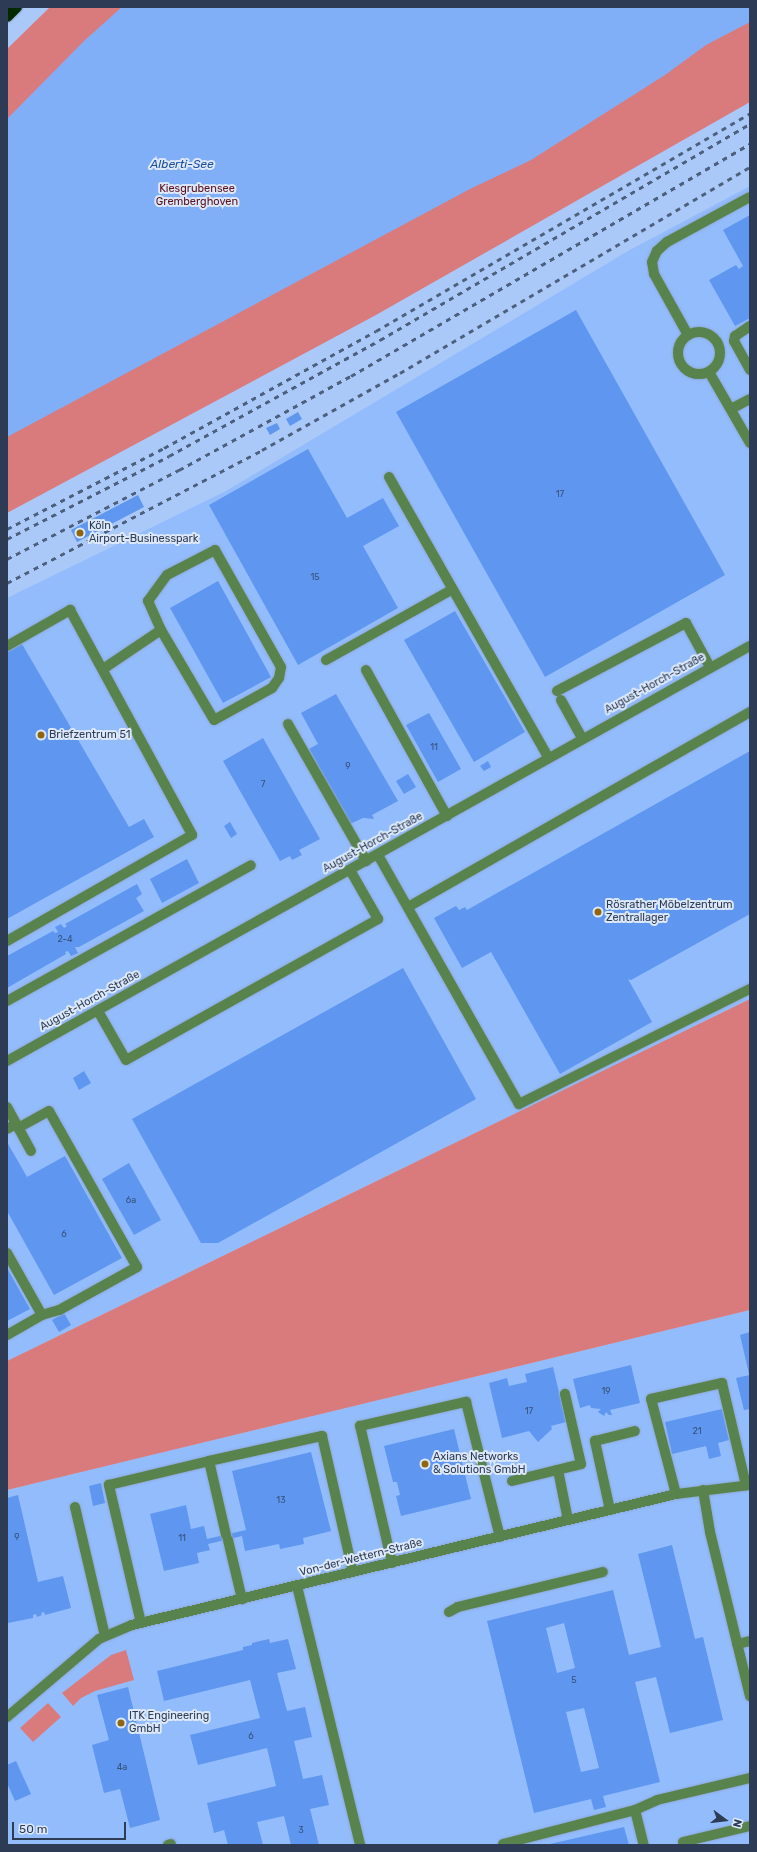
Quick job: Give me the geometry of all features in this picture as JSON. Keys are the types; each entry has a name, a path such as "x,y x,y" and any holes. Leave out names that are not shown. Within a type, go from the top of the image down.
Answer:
{"highway":[{"path":"7,16 16,7"}],"street":[{"path":"688,335 654,274 652,262 657,251 667,242 750,197"},
{"path":"750,326 735,336 734,341 750,370"},
{"path":"701,332 708,334 717,342 720,356 714,368 709,372 695,374 683,367 679,360 679,346 688,335 701,332"},
{"path":"709,372 750,443"},
{"path":"731,410 750,399"},
{"path":"389,477 548,756"},
{"path":"215,550 281,666 279,678 272,688 214,720 161,630 148,601 167,575 215,550"},
{"path":"326,660 453,589"},
{"path":"7,646 70,610 103,668 192,835 7,941"},
{"path":"582,738 559,696 686,622 710,667"},
{"path":"103,668 161,630"},
{"name":"August-Horch-Straße","path":"7,1061 378,855 548,756 750,646"},
{"path":"366,670 447,816"},
{"path":"408,907 750,712"},
{"path":"288,724 366,861"},
{"path":"378,855 519,1104 750,989"},
{"path":"7,1001 251,865"},
{"path":"98,1011 126,1060 146,1049 378,919 350,870"},
{"path":"7,1107 31,1151"},
{"path":"7,1129 49,1111 137,1267 59,1310 42,1315 7,1335"},
{"path":"7,1253 42,1315"},
{"path":"676,1494 651,1399 722,1383 748,1485"},
{"path":"512,1481 581,1464 564,1394"},
{"path":"392,1563 360,1426 466,1402 500,1537"},
{"path":"610,1510 595,1441 635,1431"},
{"path":"142,1623 109,1485 322,1436 353,1572"},
{"path":"209,1461 242,1599"},
{"path":"558,1470 568,1520"},
{"name":"Von-der-Wettern-Straße","path":"7,1717 99,1639 142,1623 676,1494 748,1485"},
{"path":"703,1490 710,1532 750,1696"},
{"path":"75,1508 106,1636"},
{"path":"449,1612 458,1607 603,1572"},
{"path":"297,1586 360,1845"},
{"path":"737,1644 750,1641"},
{"path":"503,1844 635,1810 657,1800 750,1778"},
{"path":"635,1810 644,1845"},
{"path":"682,1842 750,1826"}],"shaded area":[{"path":"750,186 750,999 7,1361 7,598 226,491 628,251"},
{"path":"750,1310 750,1845 7,1845 7,1490"}],"green space":[{"name":"Alberti-See","path":"50,7 750,7 750,102 376,315 7,513 7,49"},
{"path":"750,999 750,1310 7,1490 7,1361"},
{"path":"126,1650 134,1680 95,1691 81,1698 73,1706 62,1693 111,1655"},
{"path":"48,1703 61,1717 33,1742 20,1728"}],"water":[{"name":"Alberti-See","path":"122,7 750,7 750,22 706,45 665,75 531,160 470,189 7,437 7,119 85,40"}],"building":[{"path":"750,215 750,318 735,326 709,280 736,265 739,269 743,266 723,230"},
{"path":"576,310 725,575 545,677 396,412"},
{"path":"298,412 302,419 290,426 286,419"},
{"path":"277,423 280,429 270,435 266,428"},
{"path":"308,449 347,518 383,498 399,526 363,546 398,608 298,665 209,505"},
{"path":"138,495 144,507 77,542 71,530"},
{"path":"218,581 271,677 223,703 170,608"},
{"path":"455,611 525,732 474,762 404,640"},
{"name":"Briefzentrum 51","path":"22,644 129,827 144,819 154,837 7,919 7,652"},
{"path":"336,694 398,801 372,815 374,819 363,818 350,824 309,749 318,744 301,713"},
{"path":"429,713 461,769 438,782 406,725"},
{"path":"263,738 320,839 299,850 302,855 292,860 290,856 280,861 223,761"},
{"name":"Rösrather Möbelzentrum Zentrallager","path":"750,751 750,914 631,980 628,979 652,1022 560,1074 491,952 462,968 434,918 456,906 459,910 465,907 467,910"},
{"path":"488,761 491,767 484,771 480,766"},
{"path":"408,774 416,787 404,794 396,781"},
{"path":"230,822 237,834 231,838 224,826"},
{"path":"187,859 199,883 162,903 150,879"},
{"path":"137,884 142,894 136,898 144,911 79,947 75,947 78,953 71,956 68,951 65,952 66,954 7,988 7,956 53,931 55,933 58,932 55,927 61,924 64,928 67,926 65,924"},
{"path":"403,968 476,1099 218,1243 201,1243 132,1119"},
{"path":"84,1071 91,1083 79,1090 73,1078"},
{"path":"7,1142 27,1177 65,1156 122,1258 54,1295 7,1211"},
{"path":"129,1163 161,1220 134,1235 102,1179"},
{"path":"7,1268 30,1309 7,1321"},
{"path":"64,1313 71,1325 59,1332 52,1320"},
{"path":"750,1332 750,1374 749,1374 740,1335"},
{"path":"631,1365 640,1403 610,1410 612,1415 609,1415 606,1412 604,1416 598,1412 601,1409 591,1408 590,1405 580,1408 573,1379"},
{"path":"553,1367 566,1422 551,1426 552,1429 538,1442 529,1431 502,1438 489,1383 507,1378 509,1386 527,1382 525,1374"},
{"path":"750,1375 750,1409 744,1410 736,1378"},
{"path":"722,1409 729,1440 718,1443 721,1456 709,1459 706,1446 672,1454 665,1422"},
{"name":"Axians Networks & Solutions GmbH","path":"454,1429 471,1499 401,1516 396,1496 400,1495 397,1482 393,1482 384,1446"},
{"path":"311,1452 331,1531 303,1538 304,1544 280,1549 279,1544 245,1551 242,1536 208,1544 210,1550 197,1553 199,1563 164,1571 150,1514 186,1505 191,1529 204,1526 207,1539 246,1530 232,1471"},
{"path":"101,1483 105,1503 93,1506 89,1486"},
{"path":"18,1495 38,1582 63,1576 71,1608 45,1615 44,1612 41,1613 42,1615 37,1617 36,1614 33,1615 33,1618 8,1623 7,1498"},
{"path":"672,1545 695,1639 703,1637 723,1720 670,1733 656,1677 635,1682 660,1782 603,1796 606,1807 594,1810 591,1799 534,1813 487,1621 613,1590 629,1655 661,1647 638,1554","holes":["564,1623 575,1668 557,1673 546,1628","584,1708 599,1768 581,1772 566,1712"]},
{"path":"269,1639 270,1643 288,1639 296,1669 277,1673 287,1711 305,1707 312,1737 294,1741 303,1779 322,1775 329,1805 310,1809 319,1845 291,1845 284,1816 257,1822 263,1845 228,1845 224,1830 214,1833 207,1803 276,1786 267,1748 198,1765 190,1735 260,1718 250,1680 164,1701 157,1671 243,1650 243,1647 252,1645 252,1643"},
{"path":"128,1687 160,1820 130,1828 120,1789 104,1793 92,1745 109,1740 97,1695"},
{"path":"16,1761 31,1794 15,1801 7,1783 7,1765"},
{"path":"624,1827 629,1845 550,1845 550,1844"}],"railway":[{"path":"7,529 164,448 376,331 750,113"},
{"path":"7,539 169,456 380,340 750,124"},
{"path":"7,559 179,470 351,376 750,144"},
{"path":"7,583 262,450 400,373 750,167"}],"place":[{"name":"Köln Airport-Businesspark","path":"80,533"},
{"name":"Briefzentrum 51","path":"41,735"},
{"name":"Rösrather Möbelzentrum Zentrallager","path":"598,912"},
{"name":"Axians Networks & Solutions GmbH","path":"425,1464"},
{"name":"ITK Engineering GmbH","path":"121,1723"}],"park label":[{"name":"Kiesgrubensee Gremberghoven","path":"197,196"}]}
